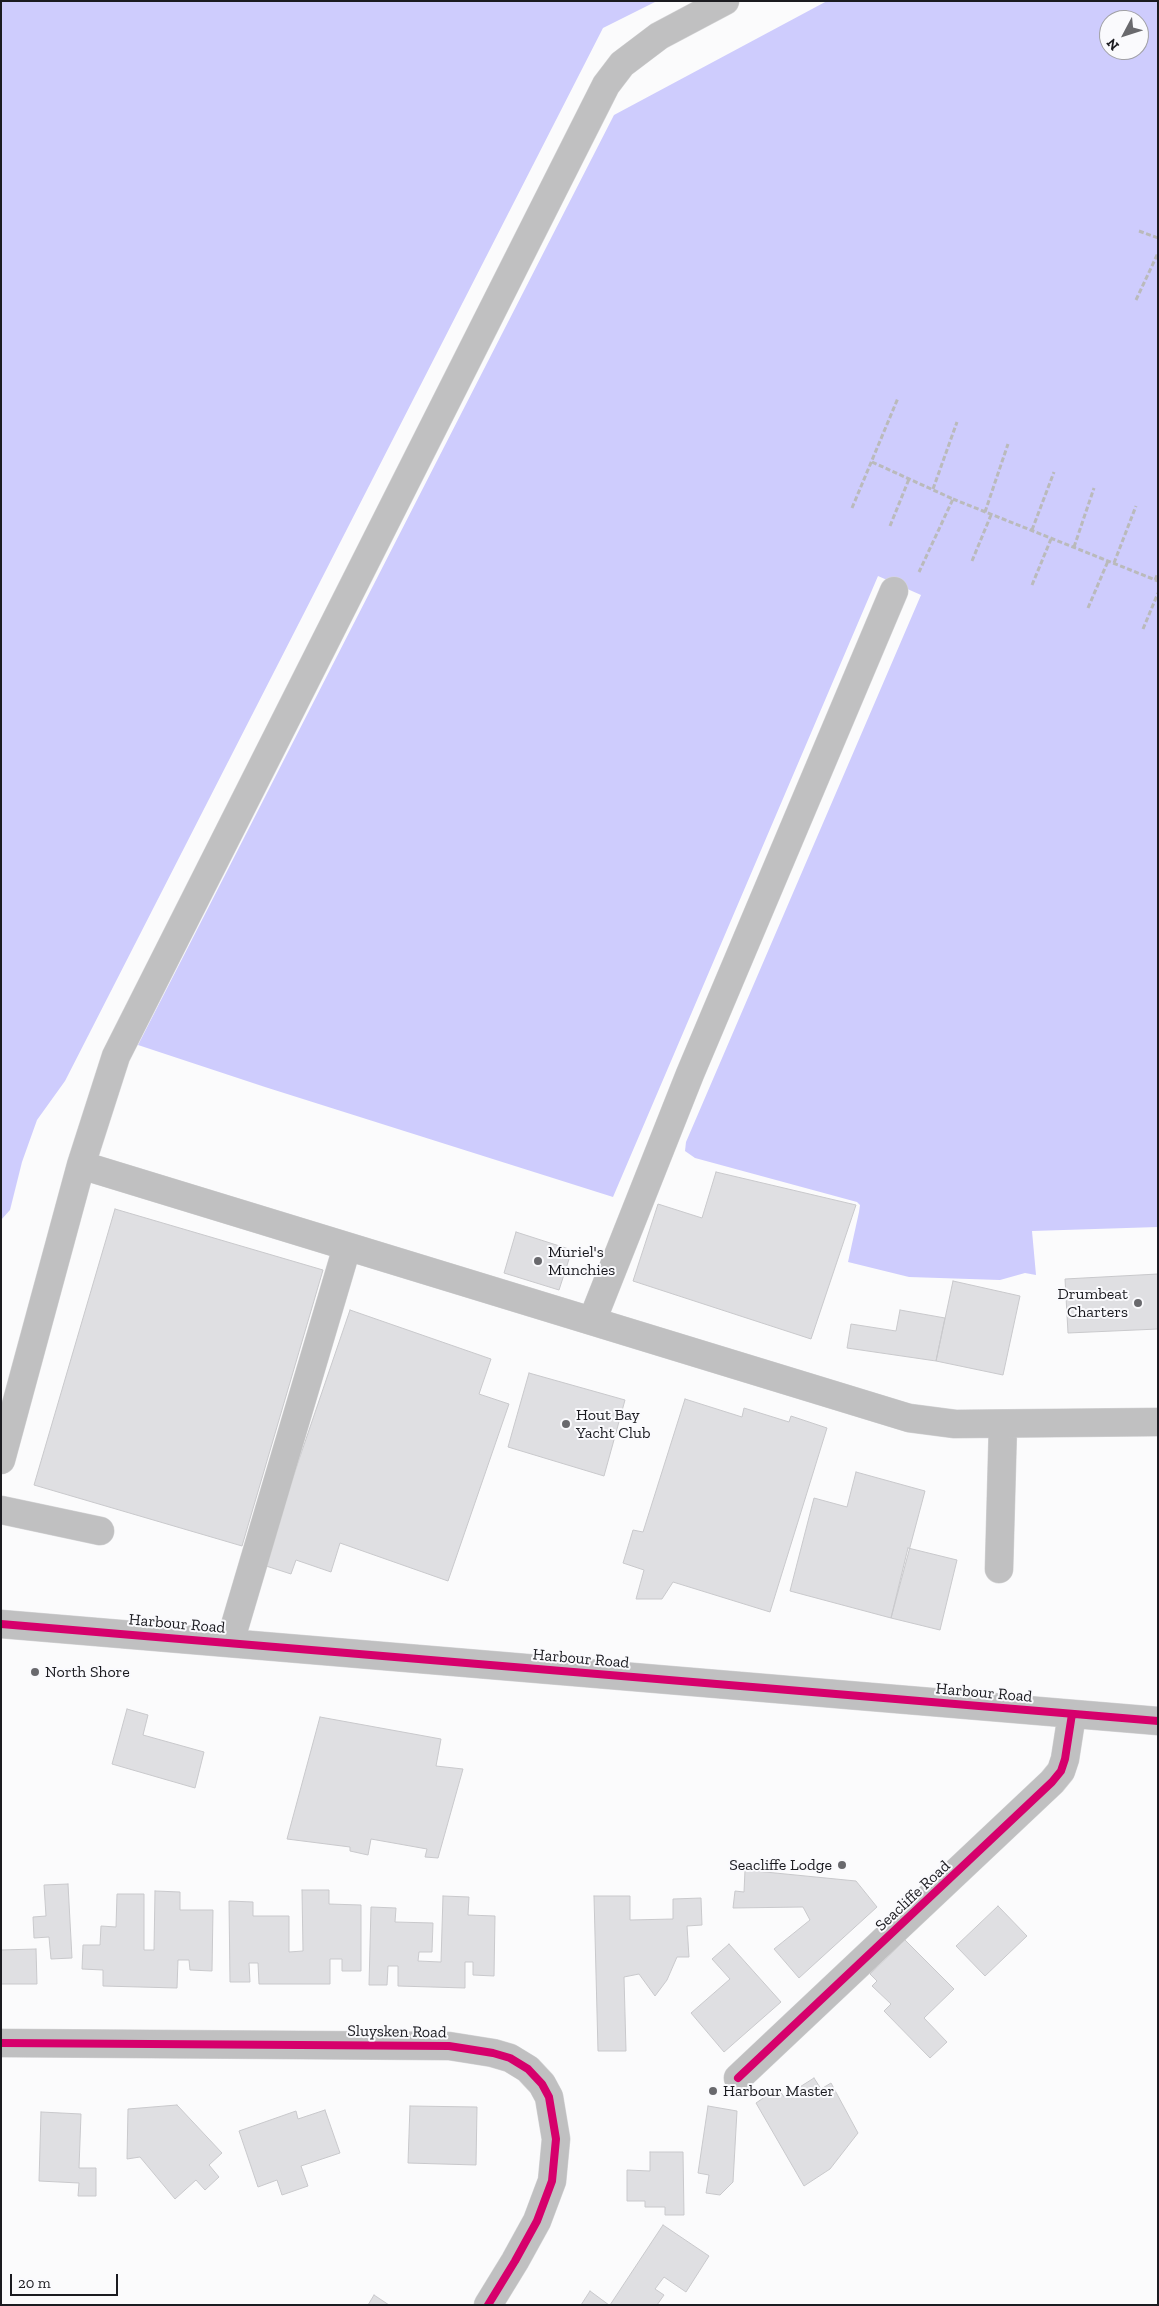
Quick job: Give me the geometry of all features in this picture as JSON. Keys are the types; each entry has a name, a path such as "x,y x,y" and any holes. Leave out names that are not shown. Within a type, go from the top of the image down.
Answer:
{"street":[{"path":"1,1460 81,1166 116,1056 606,85 622,64 659,36 725,1"},
{"path":"592,1321 690,1074 904,585"},
{"path":"81,1166 909,1418 955,1424 1158,1422"},
{"path":"230,1642 347,1248"},
{"path":"999,1569 1003,1424"},
{"path":"1,1510 100,1531"},
{"name":"Harbour Road","path":"1,1624 1158,1721"},
{"name":"Seacliffe Road","path":"738,2078 1052,1782 1061,1771 1072,1714"},
{"name":"Sluysken Road","path":"1,2043 449,2046 493,2053 510,2058 528,2068 542,2084 549,2097 556,2139 552,2181 537,2221 488,2305"}],"path":[{"path":"1139,231 1158,238"},
{"path":"1136,300 1158,253"},
{"path":"852,508 898,398"},
{"path":"933,489 958,422"},
{"path":"985,512 1008,444"},
{"path":"872,462 953,499 1157,581 1158,573"},
{"path":"1032,530 1054,472"},
{"path":"890,526 909,479"},
{"path":"1074,547 1094,488"},
{"path":"904,585 953,499"},
{"path":"1114,563 1136,506"},
{"path":"972,561 992,514"},
{"path":"1032,585 1051,539"},
{"path":"1088,608 1108,561"},
{"path":"1143,629 1158,593"}],"water":[{"path":"1,1 657,1 603,28 65,1081 37,1120 22,1162 10,1210 1,1220"},
{"path":"827,1 1158,1 1158,1227 1032,1231 1036,1275 1025,1273 1000,1280 909,1277 848,1262 859,1212 860,1205 857,1202 695,1158 685,1151 686,1142 921,595 878,576 613,1197 138,1045 614,115"}],"building":[{"path":"716,1172 856,1205 811,1339 633,1281 658,1204 702,1218"},
{"path":"115,1209 323,1270 242,1546 34,1485"},
{"name":"Muriel's Munchies","path":"516,1232 572,1250 559,1290 504,1273"},
{"path":"1158,1274 1158,1329 1068,1333 1065,1279"},
{"path":"953,1281 1020,1296 1003,1375 936,1361"},
{"path":"350,1310 491,1359 479,1394 509,1404 448,1581 340,1543 331,1572 296,1560 291,1574 263,1565"},
{"path":"900,1310 945,1318 936,1361 847,1348 851,1324 896,1331"},
{"name":"Hout Bay Yacht Club","path":"529,1373 625,1400 604,1476 508,1447"},
{"path":"685,1399 742,1417 744,1408 789,1422 791,1416 827,1428 770,1612 673,1582 662,1599 636,1599 644,1570 623,1563 633,1530 643,1532"},
{"path":"856,1472 925,1491 891,1618 790,1591 814,1498 847,1507"},
{"path":"908,1548 957,1560 940,1630 891,1618"},
{"path":"127,1709 148,1715 143,1735 204,1752 195,1788 112,1764"},
{"path":"320,1717 441,1739 436,1766 463,1769 438,1858 425,1857 427,1849 371,1839 368,1855 350,1851 350,1847 287,1839"},
{"path":"745,1870 856,1881 877,1907 799,1978 774,1949 810,1920 803,1907 733,1908 735,1891 744,1892"},
{"path":"68,1884 72,1958 51,1959 49,1937 34,1938 33,1917 46,1916 44,1885"},
{"path":"302,1890 329,1890 329,1904 361,1905 361,1971 342,1971 342,1959 330,1959 330,1984 259,1984 258,1963 249,1963 250,1982 230,1982 229,1901 253,1902 253,1916 289,1916 289,1952 303,1951"},
{"path":"155,1891 180,1892 180,1910 213,1910 212,1971 190,1970 189,1960 178,1960 177,1988 103,1986 103,1970 82,1969 83,1945 100,1945 101,1926 116,1927 117,1894 144,1894 144,1950 154,1950"},
{"path":"443,1896 469,1897 468,1915 495,1916 494,1976 473,1975 473,1962 465,1962 465,1988 398,1986 398,1966 388,1966 387,1985 369,1985 371,1907 396,1908 395,1922 433,1923 432,1952 419,1952 418,1961 441,1962"},
{"path":"594,1896 630,1896 630,1920 673,1919 673,1899 701,1898 702,1925 687,1926 689,1957 677,1957 667,1980 655,1996 639,1974 624,1977 626,2051 598,2051"},
{"path":"998,1906 1027,1936 985,1976 956,1946"},
{"path":"905,1940 954,1989 924,2018 947,2042 930,2058 884,2011 891,2004 872,1986 877,1981 870,1974"},
{"path":"729,1944 781,2002 724,2052 691,2013 730,1979 712,1959"},
{"path":"36,1949 37,1984 1,1984 1,1950"},
{"path":"814,2078 821,2089 831,2083 858,2133 830,2169 804,2186 756,2103 778,2088 784,2097"},
{"path":"177,2105 222,2153 209,2165 219,2177 205,2190 196,2180 175,2199 140,2157 127,2159 128,2109"},
{"path":"410,2106 477,2107 476,2165 408,2163"},
{"path":"708,2106 737,2111 733,2182 720,2195 706,2193 709,2175 698,2173"},
{"path":"325,2110 340,2153 301,2166 308,2186 282,2195 277,2180 258,2187 239,2131 296,2111 298,2119"},
{"path":"41,2112 81,2114 79,2168 96,2168 96,2196 78,2196 79,2183 39,2181"},
{"path":"650,2152 683,2152 684,2215 665,2215 665,2207 645,2207 645,2201 627,2201 627,2170 650,2171"},
{"path":"663,2225 709,2256 686,2292 664,2277 655,2289 664,2295 657,2305 610,2305"},
{"path":"590,2291 609,2305 581,2305"},
{"path":"374,2295 389,2305 368,2305"}],"cycle path":[{"path":"1,1624 1158,1721"},
{"path":"738,2078 1052,1782 1061,1771 1065,1759 1072,1714"},
{"path":"1,2043 449,2046 493,2053 510,2058 528,2069 542,2084 549,2097 556,2139 552,2181 537,2221 488,2305"}],"place":[{"name":"Muriel's Munchies","path":"538,1261"},
{"name":"Drumbeat Charters","path":"1138,1303"},
{"name":"Hout Bay Yacht Club","path":"566,1424"},
{"name":"North Shore","path":"35,1672"},
{"name":"Seacliffe Lodge","path":"842,1865"},
{"name":"Harbour Master","path":"713,2091"}]}
